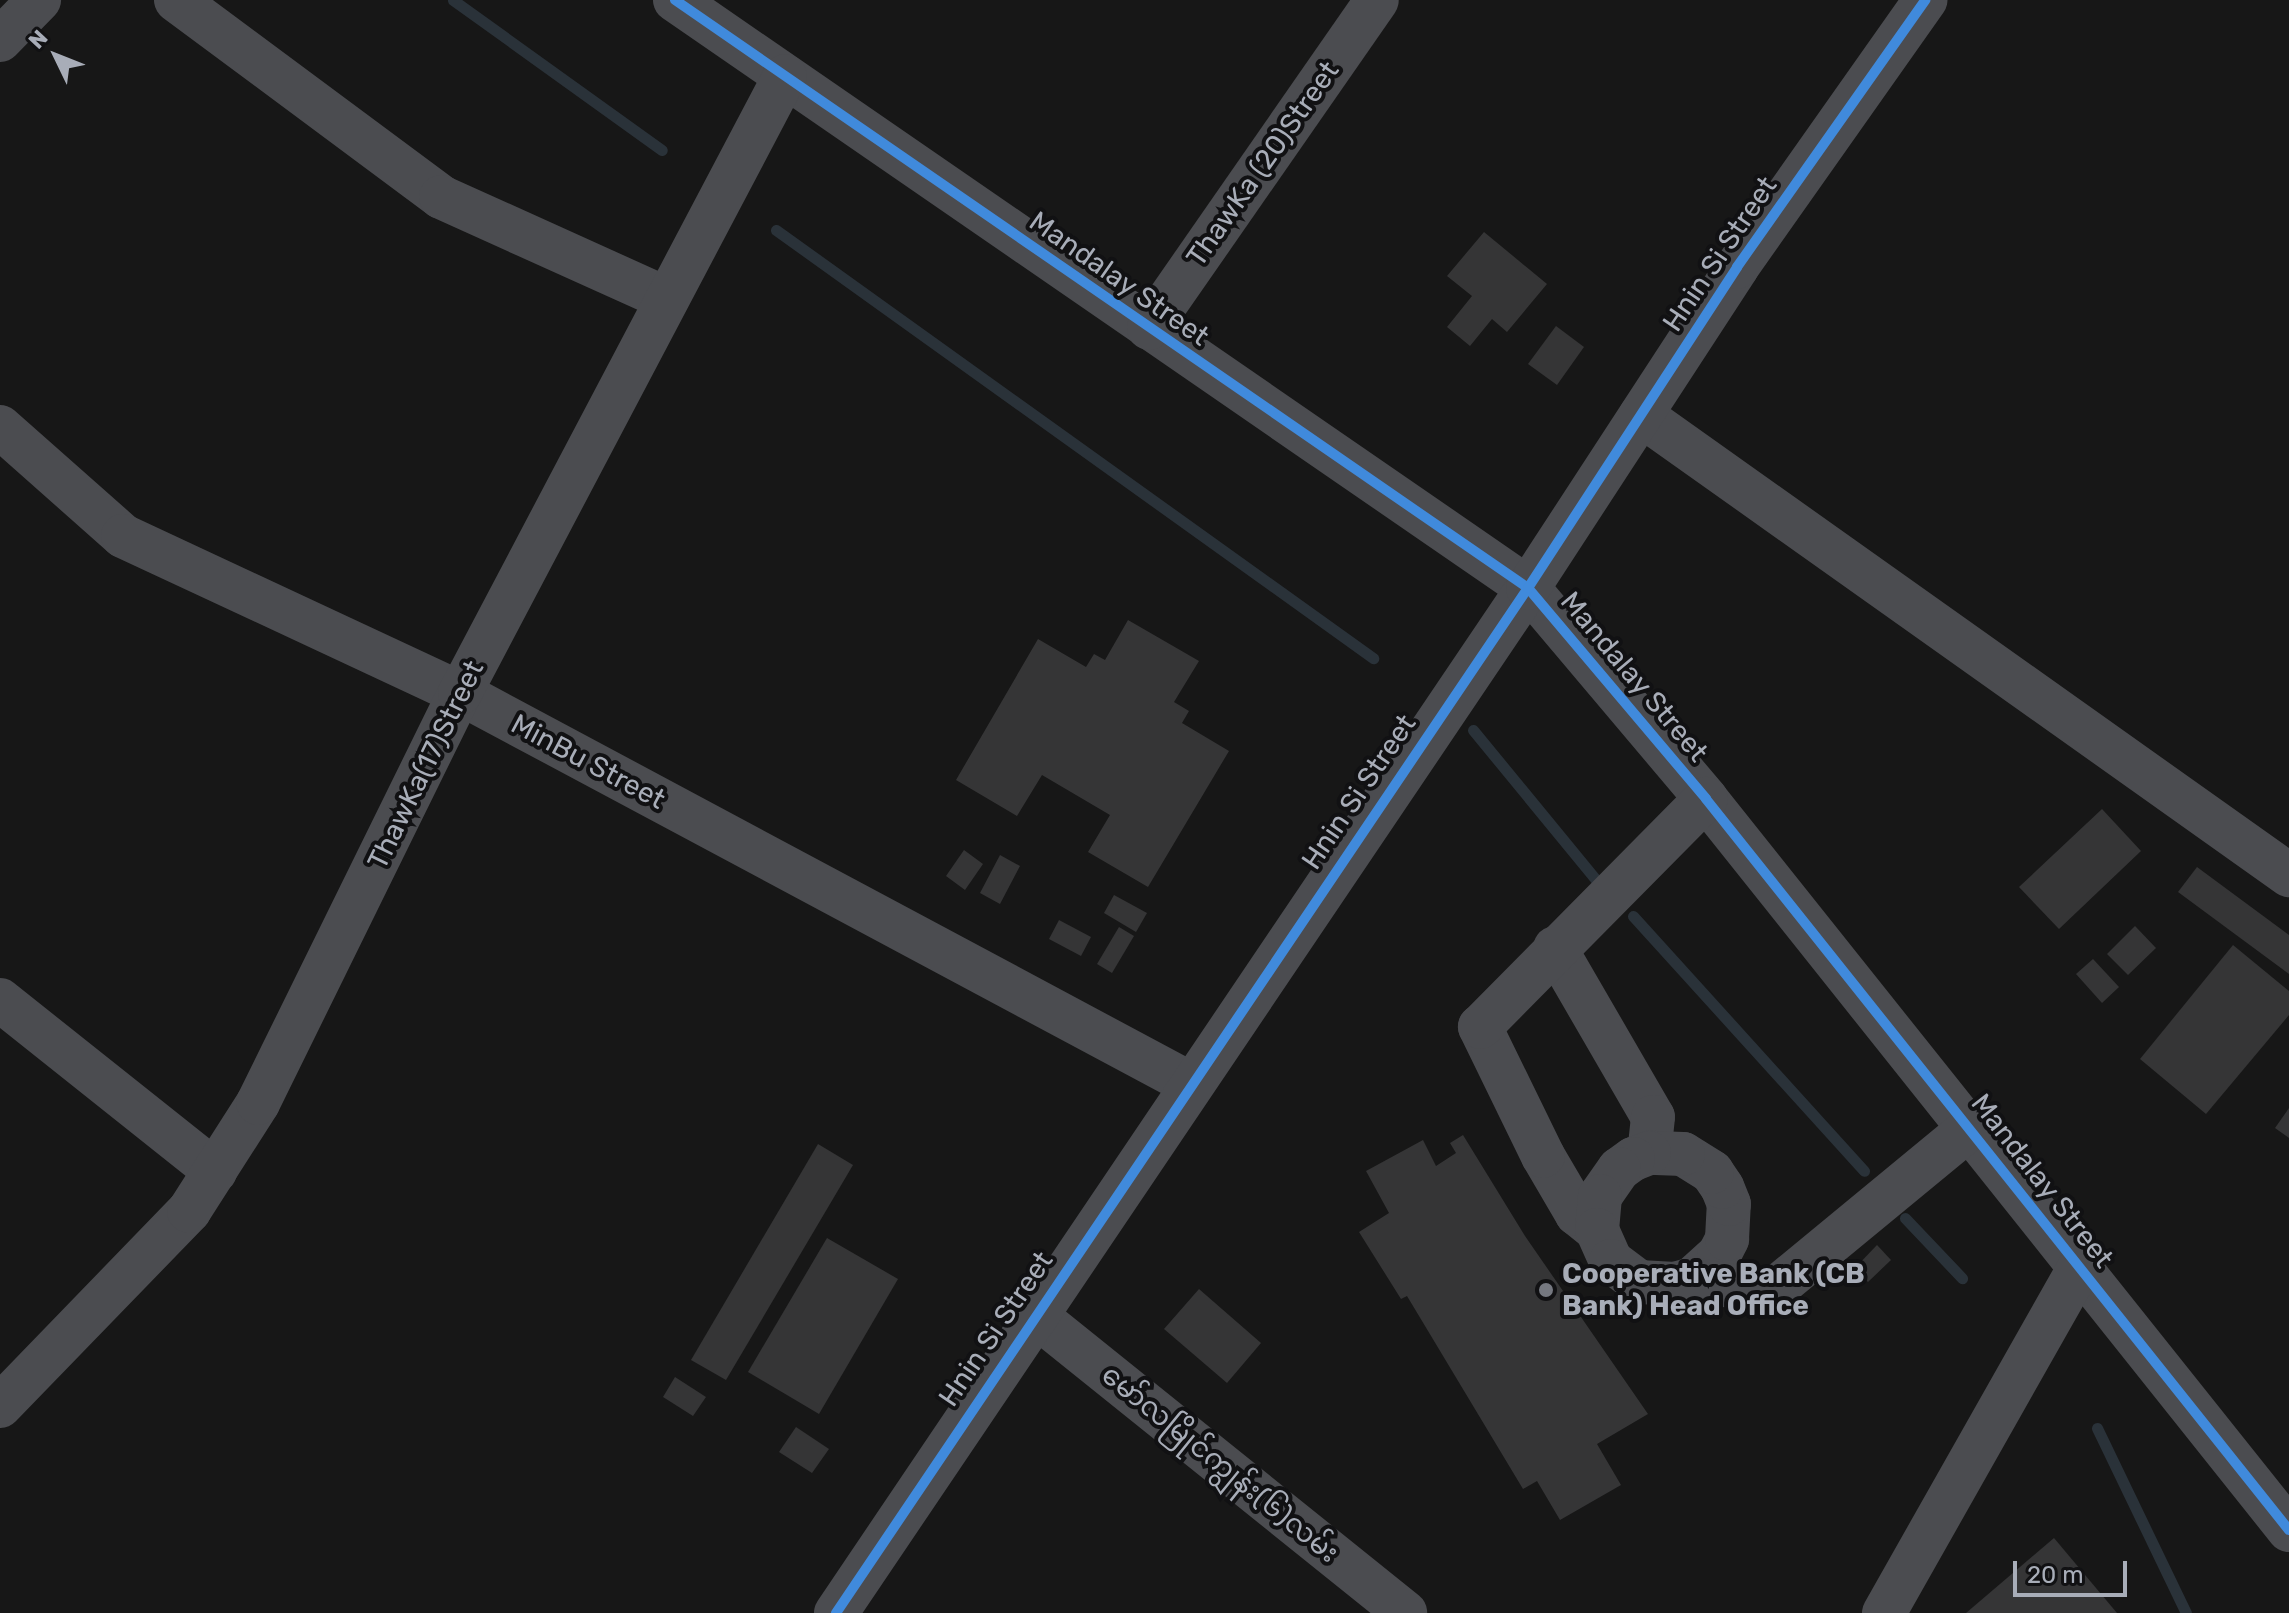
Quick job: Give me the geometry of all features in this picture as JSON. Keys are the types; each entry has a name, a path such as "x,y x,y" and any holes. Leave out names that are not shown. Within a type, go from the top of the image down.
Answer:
{"street":[{"path":"0,40 39,0"},
{"path":"176,0 441,197 667,299"},
{"name":"Mandalay Street","path":"675,0 1528,588 1706,799 2289,1530"},
{"name":"ThawKa (20)Street","path":"1149,328 1377,0"},
{"name":"Hnin Si Street","path":"836,1613 1189,1083 1925,0"},
{"name":"ThawKa(17)Street","path":"0,1406 189,1211 258,1103 460,693 785,76"},
{"path":"1641,415 2289,875"},
{"name":"MinBu Street","path":"0,427 123,536 460,693 1189,1083"},
{"path":"1597,1230 1600,1196 1608,1181 1619,1169 1649,1153 1674,1153 1698,1161 1712,1172 1729,1204 1727,1239 1713,1262 1692,1279 1675,1284 1639,1282 1611,1261 1597,1230 1577,1214 1543,1156 1480,1027 1706,799"},
{"path":"1555,948 1653,1117 1649,1153"},
{"path":"0,1000 215,1171"},
{"path":"1692,1279 1770,1293 1970,1128"},
{"path":"1884,1613 2080,1267"},
{"name":"မော်လမြိုင်ကျွန်း(၆)လမ်း","path":"1035,1315 1405,1613"}],"building":[{"path":"1484,232 1547,284 1507,332 1492,319 1470,346 1447,327 1472,296 1447,276"},
{"path":"1556,326 1584,347 1557,385 1528,364"},
{"path":"1128,620 1199,661 1174,702 1189,711 1182,723 1229,751 1148,887 1088,852 1110,815 1042,775 1017,816 956,780 1038,639 1086,667 1094,654 1105,660"},
{"path":"2102,809 2141,851 2059,929 2019,887"},
{"path":"964,850 983,864 965,890 946,876"},
{"path":"1000,855 1020,866 1000,904 980,893"},
{"path":"2197,867 2289,935 2289,974 2178,892"},
{"path":"1114,895 1147,913 1136,932 1104,913"},
{"path":"1059,920 1091,937 1081,956 1049,939"},
{"path":"2135,926 2156,948 2128,975 2107,954"},
{"path":"1119,927 1134,936 1112,973 1097,964"},
{"path":"2233,945 2289,991 2289,1015 2206,1114 2140,1059"},
{"path":"2093,959 2119,987 2102,1003 2076,974"},
{"path":"2289,1108 2289,1138 2275,1128"},
{"path":"1463,1135 1525,1236 1648,1414 1597,1444 1621,1485 1560,1520 1537,1481 1523,1489 1407,1296 1401,1299 1359,1232 1389,1213 1366,1171 1423,1140 1436,1166 1456,1153 1450,1143"},
{"path":"818,1144 853,1165 726,1380 691,1360"},
{"path":"827,1238 898,1279 819,1414 748,1372"},
{"path":"1877,1245 1891,1260 1868,1282 1854,1269"},
{"path":"1199,1289 1261,1343 1227,1383 1164,1329"},
{"path":"675,1377 706,1397 693,1416 663,1397"},
{"path":"796,1427 829,1449 812,1473 779,1452"},
{"path":"2054,1538 2117,1613 1966,1613"}],"waterway":[{"path":"453,0 662,150"},
{"path":"776,230 1373,658"},
{"path":"1473,730 1597,881"},
{"path":"1633,916 1864,1171"},
{"path":"1905,1218 1962,1278"},
{"path":"2097,1428 2186,1613"}],"cycle path":[{"path":"675,0 1528,588 1706,799 2289,1530"},
{"path":"836,1613 1528,588 1737,267 1925,0"}],"place":[{"name":"Cooperative Bank (CB Bank) Head Office","path":"1546,1290"}]}
